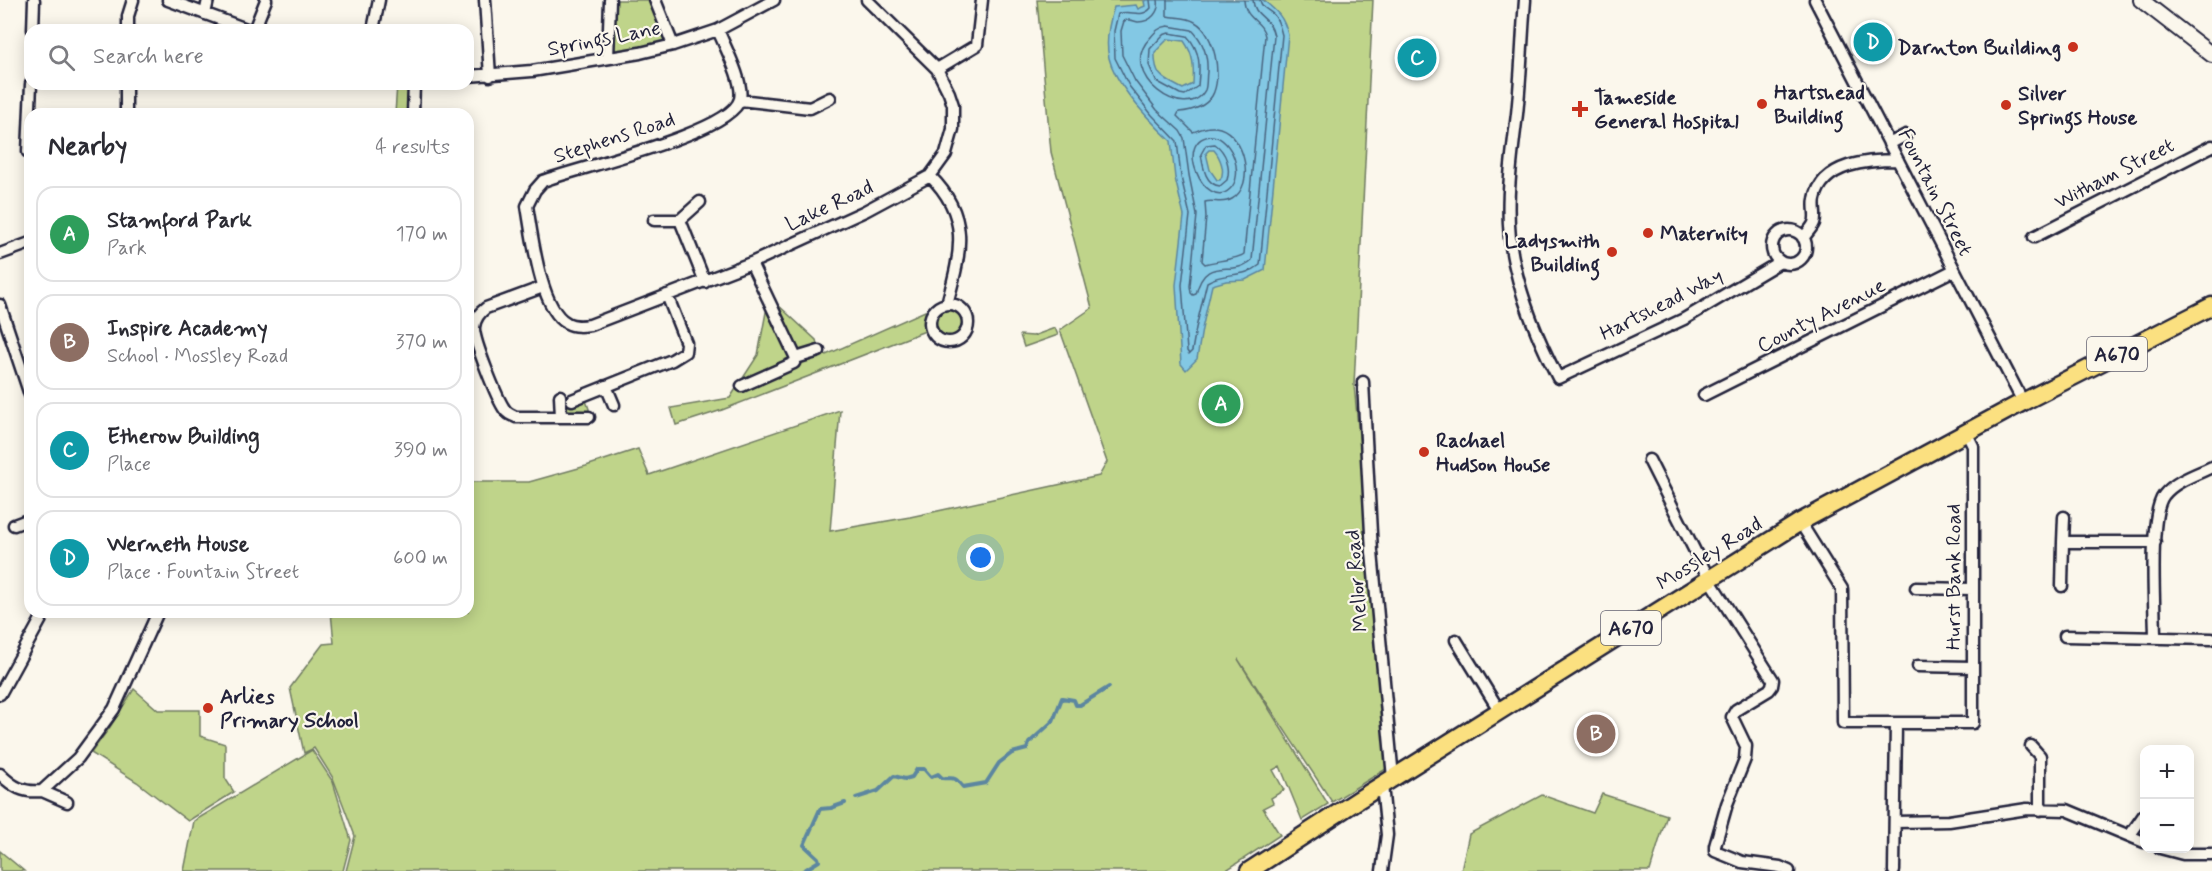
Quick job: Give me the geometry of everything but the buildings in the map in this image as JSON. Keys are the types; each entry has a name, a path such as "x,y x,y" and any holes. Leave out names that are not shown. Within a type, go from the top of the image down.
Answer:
{"main road":[{"name":"Mossley Road","path":"1249,871 1499,710 1800,522 2023,402 2212,306"}],"street":[{"path":"33,24 34,0"},
{"path":"128,24 128,16 134,0"},
{"path":"168,0 232,24"},
{"path":"205,14 208,0"},
{"path":"256,24 266,0"},
{"path":"374,24 379,0"},
{"path":"485,0 490,76"},
{"path":"608,58 610,0"},
{"path":"655,0 673,45"},
{"name":"Springs Lane","path":"474,76 490,76 608,58 673,45 718,30 774,0"},
{"name":"Lake Road","path":"550,302 566,323 583,326 751,263 865,210 930,176 946,154 950,142 954,119 950,93 937,69 867,0"},
{"path":"937,69 977,45 982,0"},
{"name":"Hartshead Way","path":"1525,0 1517,113 1509,177 1511,239 1513,261 1524,300 1544,351 1558,378 1684,319 1780,262"},
{"name":"Fountain Street","path":"1815,0 2023,402"},
{"path":"2141,0 2212,55"},
{"path":"718,30 739,82 740,100 810,108 830,98"},
{"path":"30,108 31,90"},
{"path":"126,90 126,108"},
{"path":"413,108 414,90"},
{"name":"Stephens Road","path":"550,302 543,287 527,206 535,190 543,181 667,143 726,116 736,108 740,100"},
{"path":"1889,144 1906,135"},
{"name":"Witham Street","path":"2034,237 2212,146"},
{"path":"1803,238 1814,223 1815,198 1822,183 1838,171 1857,162 1898,160"},
{"path":"930,176 949,200 960,235 958,264 947,304"},
{"path":"654,220 680,220 700,202"},
{"path":"680,220 705,282"},
{"path":"1783,232 1794,232 1803,238 1805,249 1801,259 1791,264 1780,262 1772,250 1772,244 1778,235 1783,232"},
{"path":"0,254 24,245"},
{"path":"751,263 796,358"},
{"name":"County Avenue","path":"1704,395 1954,270"},
{"path":"543,287 486,308 477,318 475,335 507,413 516,417 589,417"},
{"path":"572,400 672,360 685,352 686,344 667,295"},
{"path":"0,305 24,377"},
{"path":"742,386 794,363 796,358 819,351"},
{"name":"Mellor Road","path":"1363,381 1388,781 1387,835 1382,871"},
{"path":"606,386 614,405"},
{"path":"560,396 561,417"},
{"name":"Hurst Bank Road","path":"1896,724 1973,723 1973,446 1966,432"},
{"path":"1648,460 1709,579 1773,680 1769,690 1736,710 1732,717 1746,746 1745,759 1727,804 1714,846 1715,851 1742,862 1780,867 1789,871"},
{"path":"2155,638 2157,512 2162,497 2171,488 2212,466"},
{"path":"2062,586 2064,517"},
{"path":"14,525 24,521"},
{"path":"1800,522 1842,589 1843,723 1896,724 1894,871"},
{"path":"2063,542 2155,542"},
{"path":"1916,588 1973,589"},
{"path":"0,694 42,618"},
{"path":"42,791 78,758 114,709 155,618"},
{"path":"2065,636 2212,639"},
{"path":"1456,640 1499,710"},
{"path":"1918,666 1972,667"},
{"path":"2031,746 2040,756 2040,810"},
{"path":"0,774 21,791 42,791 67,802"},
{"path":"1894,822 1949,821 2027,809 2067,810 2140,840"},
{"path":"2130,835 2140,822"},
{"path":"2178,853 2212,854"}],"green space":[{"path":"610,0 655,0 673,45 608,58"},
{"path":"1037,0 1373,0 1354,385 1391,766 1332,802 1238,659 1328,804 1302,820 1280,766 1273,770 1284,790 1271,798 1273,803 1263,808 1280,835 1225,871 346,871 355,836 333,778 314,748 304,753 290,688 323,644 334,643 332,618 474,618 474,482 529,482 638,449 649,475 840,410 830,531 910,517 1099,476 1107,462 1060,330 1092,308 1051,152"},
{"path":"397,90 414,90 413,108 395,108"},
{"path":"777,304 816,340 819,351 826,355 925,311 935,311 947,304 964,311 968,328 962,338 947,342 936,337 930,327 925,331 722,410 676,425 671,408 730,398 758,355 766,312"},
{"path":"1055,328 1058,335 1024,347 1020,335 1033,336"},
{"path":"584,395 589,417 561,417 560,396 568,396 572,400"},
{"path":"134,689 158,710 200,710 200,736 225,744 225,778 234,792 188,821 137,782 91,753"},
{"path":"312,750 333,782 351,840 343,871 184,871 194,821"},
{"path":"1602,794 1667,815 1650,871 1461,871 1469,834 1542,795 1593,813"},
{"path":"0,851 24,871 0,871"}],"water":[{"path":"1263,0 1279,15 1288,35 1265,270 1245,280 1226,281 1212,285 1197,359 1186,370 1181,364 1176,285 1184,216 1175,178 1171,141 1126,92 1113,69 1107,45 1114,7 1136,5 1138,9 1145,6 1144,1","holes":["1168,39 1184,41 1192,56 1193,84 1183,89 1162,76 1156,67 1155,52","1214,150 1220,160 1222,168 1220,180 1217,180 1210,170 1206,153"]}],"waterway":[{"path":"856,798 878,791 894,776 905,779 912,777 917,769 924,769 931,777 938,774 942,778 954,778 963,787 986,783 999,763 1012,753 1027,749 1029,743 1053,721 1062,698 1074,700 1076,705 1080,705 1109,687"},
{"path":"803,871 819,861 804,845 820,809 845,803"}],"place":[{"name":"Werneth House","path":"1873,42"},
{"name":"Darnton Building","path":"2073,47"},
{"name":"Etherow Building","path":"1417,58"},
{"name":"Hartshead Building","path":"1762,104"},
{"name":"Silver Springs House","path":"2006,105"},
{"name":"Tameside General Hospital","path":"1580,109"},
{"name":"Maternity","path":"1648,233"},
{"name":"Ladysmith Building","path":"1612,252"},
{"name":"Stamford Park","path":"1221,404"},
{"name":"Rachael Hudson House","path":"1424,452"},
{"name":"Arlies Primary School","path":"208,708"},
{"name":"Inspire Academy","path":"1596,734"}]}
